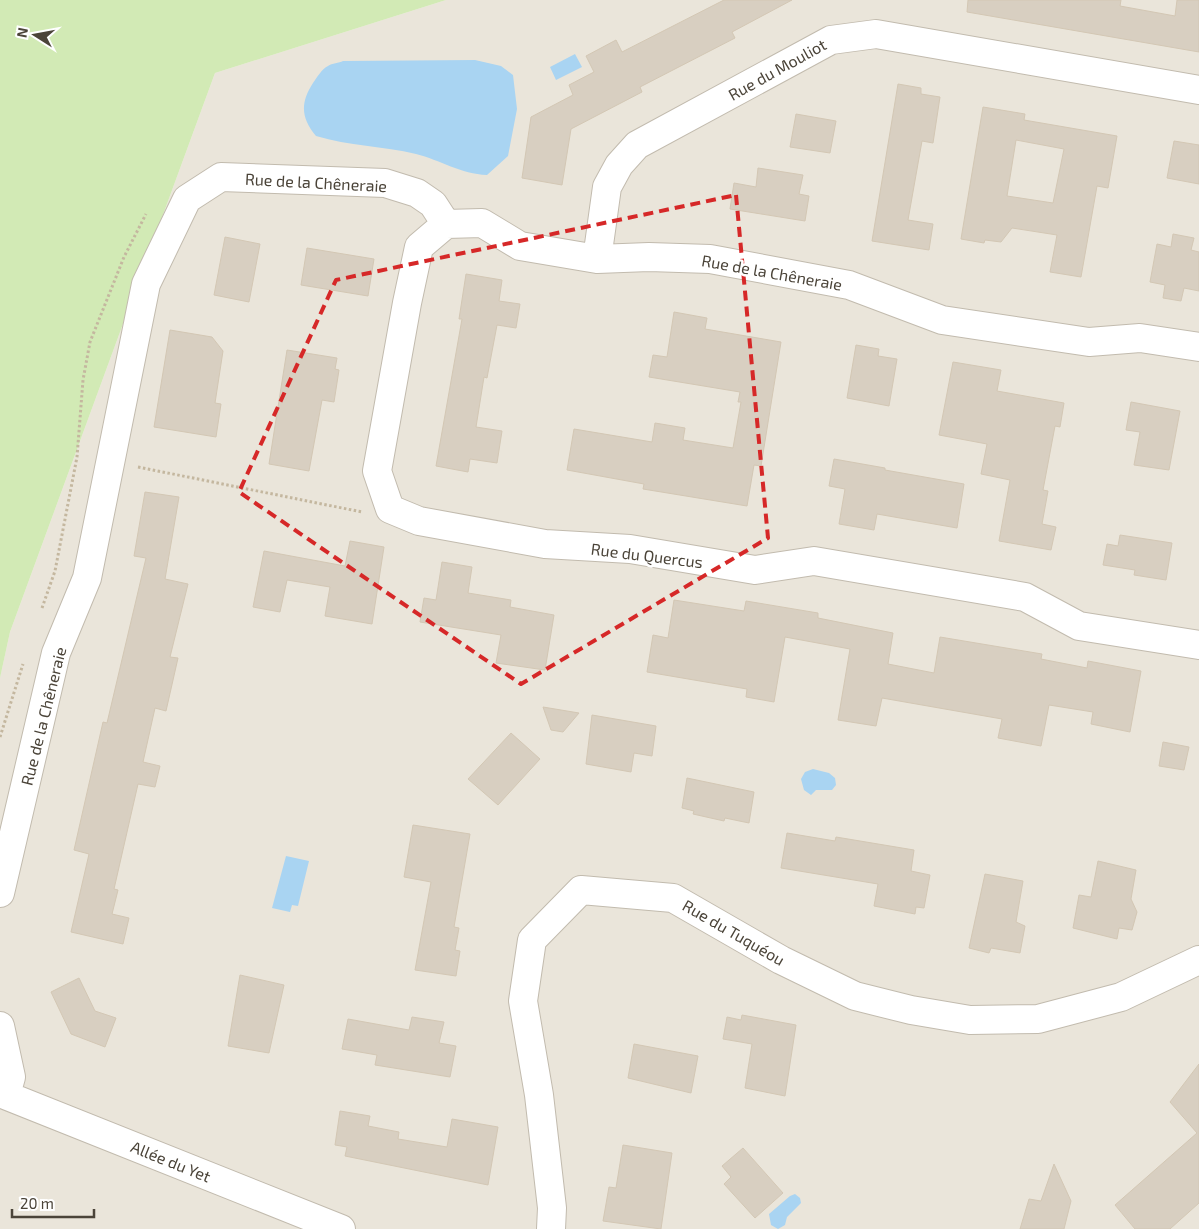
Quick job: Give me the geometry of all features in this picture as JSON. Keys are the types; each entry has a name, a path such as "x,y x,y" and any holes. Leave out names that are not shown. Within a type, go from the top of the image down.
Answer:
{"street":[{"name":"Rue du Mouliot","path":"597,259 607,187 618,165 637,146 831,40 876,34 1199,90"},
{"name":"Rue de la Chêneraie","path":"2,879 56,653 87,578 146,284 187,199 221,177 384,183 417,193 433,204 446,224 482,224 520,246 597,259 649,257 710,259 849,285 942,320 1089,342 1140,338 1199,347"},
{"path":"390,509 377,471 407,303 419,248 446,224"},
{"name":"Rue du Quercus","path":"390,509 419,521 545,544 630,549 755,570 814,561 1025,597 1079,626 1199,645"},
{"name":"Rue du Tuquéou","path":"551,1229 552,1208 539,1095 523,1001 532,940 581,890 673,898 782,960 855,996 911,1010 970,1020 1038,1019 1112,1000 1199,960"},
{"path":"0,1026 11,1077 3,1094"},
{"name":"Allée du Yet","path":"3,1094 341,1229"}],"path":[{"path":"38,617 55,571 77,457 83,380 90,342 124,257 148,210"},
{"path":"111,462 361,512 390,509"},
{"path":"0,737 23,663"}],"highlighted area":[{"path":"736,195 768,538 521,684 239,492 336,280"}],"shaded area":[{"path":"446,0 1199,0 1199,1229 0,1229 0,678 10,632 215,73"}],"green space":[{"path":"0,0 446,0 215,73 10,632 0,678"}],"water":[{"path":"575,54 582,67 556,80 550,67"},
{"path":"475,60 501,66 513,75 517,109 508,156 487,175 468,172 416,154 316,136 307,123 304,110 306,97 322,71 331,64 343,61"},
{"path":"813,769 829,773 835,778 836,785 832,790 816,790 811,795 804,790 801,779 805,772"},
{"path":"286,856 309,861 298,906 292,905 290,912 272,908"},
{"path":"795,1194 800,1198 801,1203 787,1217 785,1225 778,1229 771,1225 769,1214"}],"building":[{"path":"724,0 792,0 732,32 735,38 640,87 642,92 571,129 562,185 522,178 531,117 573,95 569,85 594,72 586,56 616,40 622,52"},
{"path":"968,0 1121,0 1120,6 1175,16 1177,0 1199,0 1199,52 967,12"},
{"path":"898,84 921,88 921,94 940,97 933,143 922,141 908,220 933,224 929,250 872,241"},
{"path":"983,107 1025,114 1024,120 1117,136 1108,188 1097,186 1081,277 1050,272 1057,235 1012,228 1001,242 985,240 984,243 961,239","holes":["1016,140 1064,149 1053,203 1007,196"]},
{"path":"796,114 836,121 830,153 790,147"},
{"path":"1174,141 1199,145 1199,184 1167,178"},
{"path":"758,168 803,175 799,194 809,196 805,221 730,209 734,183 756,187"},
{"path":"1173,234 1194,238 1191,250 1199,252 1199,291 1184,288 1181,301 1163,298 1165,285 1150,282 1157,244 1171,247"},
{"path":"225,237 260,244 249,302 214,295"},
{"path":"307,248 374,259 368,296 301,285"},
{"path":"466,274 502,280 499,301 520,304 516,328 497,325 487,378 484,377 476,427 502,431 497,463 470,459 468,472 436,466 462,319 459,319"},
{"path":"674,312 707,318 705,329 781,342 761,466 754,465 747,506 643,489 644,484 567,470 574,429 652,442 655,423 685,428 683,440 733,448 741,402 738,402 740,392 649,377 653,355 667,357"},
{"path":"170,330 212,337 223,351 215,403 221,404 216,437 154,427"},
{"path":"856,345 879,349 878,356 897,359 889,406 847,398"},
{"path":"287,350 337,358 335,369 339,370 334,402 322,400 309,471 269,464"},
{"path":"953,362 1001,370 997,391 1064,403 1060,427 1055,426 1043,490 1048,491 1042,524 1056,527 1051,550 999,541 1010,480 981,474 987,444 939,435"},
{"path":"1131,402 1180,411 1169,470 1134,465 1140,432 1126,430"},
{"path":"834,459 964,484 957,528 877,514 874,530 839,524 845,489 829,486"},
{"path":"145,492 179,497 165,579 188,584 170,657 178,658 166,711 155,708 143,762 160,766 155,787 138,784 114,889 118,890 112,914 129,918 123,944 71,932 89,854 74,850 103,722 107,723 146,558 134,556"},
{"path":"1120,535 1172,543 1166,580 1134,575 1135,570 1103,565 1107,544 1118,546"},
{"path":"350,541 384,547 372,624 325,616 330,587 287,580 280,612 253,607 264,551 345,566"},
{"path":"442,562 472,567 468,593 511,600 510,607 554,615 545,670 496,663 501,635 420,622 424,598 436,600"},
{"path":"674,600 744,611 746,601 818,613 818,618 893,633 888,664 934,673 940,637 1042,654 1041,659 1087,668 1088,661 1141,671 1130,732 1091,724 1093,712 1049,705 1041,746 998,738 1002,719 882,698 876,726 838,720 850,649 785,637 774,702 746,697 747,689 647,672 653,635 668,638"},
{"path":"543,707 579,713 563,732 551,730"},
{"path":"592,715 656,726 652,756 634,753 631,772 586,764"},
{"path":"511,733 540,759 498,805 468,779"},
{"path":"1163,742 1189,747 1184,770 1159,766"},
{"path":"687,778 754,792 749,823 725,818 724,821 693,814 694,811 682,808"},
{"path":"413,825 470,834 454,927 459,928 455,950 460,951 456,976 415,970 431,882 404,877"},
{"path":"787,833 835,841 836,837 914,850 911,871 930,875 924,908 916,907 915,914 874,906 878,884 781,868"},
{"path":"1098,861 1136,870 1131,899 1137,912 1132,930 1119,928 1117,939 1073,928 1079,895 1091,897"},
{"path":"985,874 1023,881 1016,922 1025,926 1020,953 991,948 989,953 969,948"},
{"path":"240,975 284,985 269,1053 228,1046"},
{"path":"79,978 95,1011 116,1018 105,1047 71,1034 51,992"},
{"path":"742,1015 796,1025 785,1096 745,1088 752,1044 723,1039 727,1017 741,1020"},
{"path":"412,1017 444,1022 439,1043 456,1046 450,1077 375,1065 377,1055 342,1049 348,1019 409,1030"},
{"path":"634,1044 698,1056 691,1093 628,1078"},
{"path":"1199,1064 1199,1203 1170,1229 1135,1229 1115,1205 1197,1133 1170,1102"},
{"path":"340,1111 370,1116 368,1126 399,1132 398,1139 447,1147 452,1119 498,1127 488,1185 345,1156 347,1147 335,1145"},
{"path":"623,1145 672,1153 661,1229 603,1221 609,1187 616,1188"},
{"path":"743,1148 783,1193 755,1218 724,1184 731,1177 722,1166"},
{"path":"1054,1164 1071,1201 1064,1229 1020,1229 1029,1199 1041,1201"}]}
